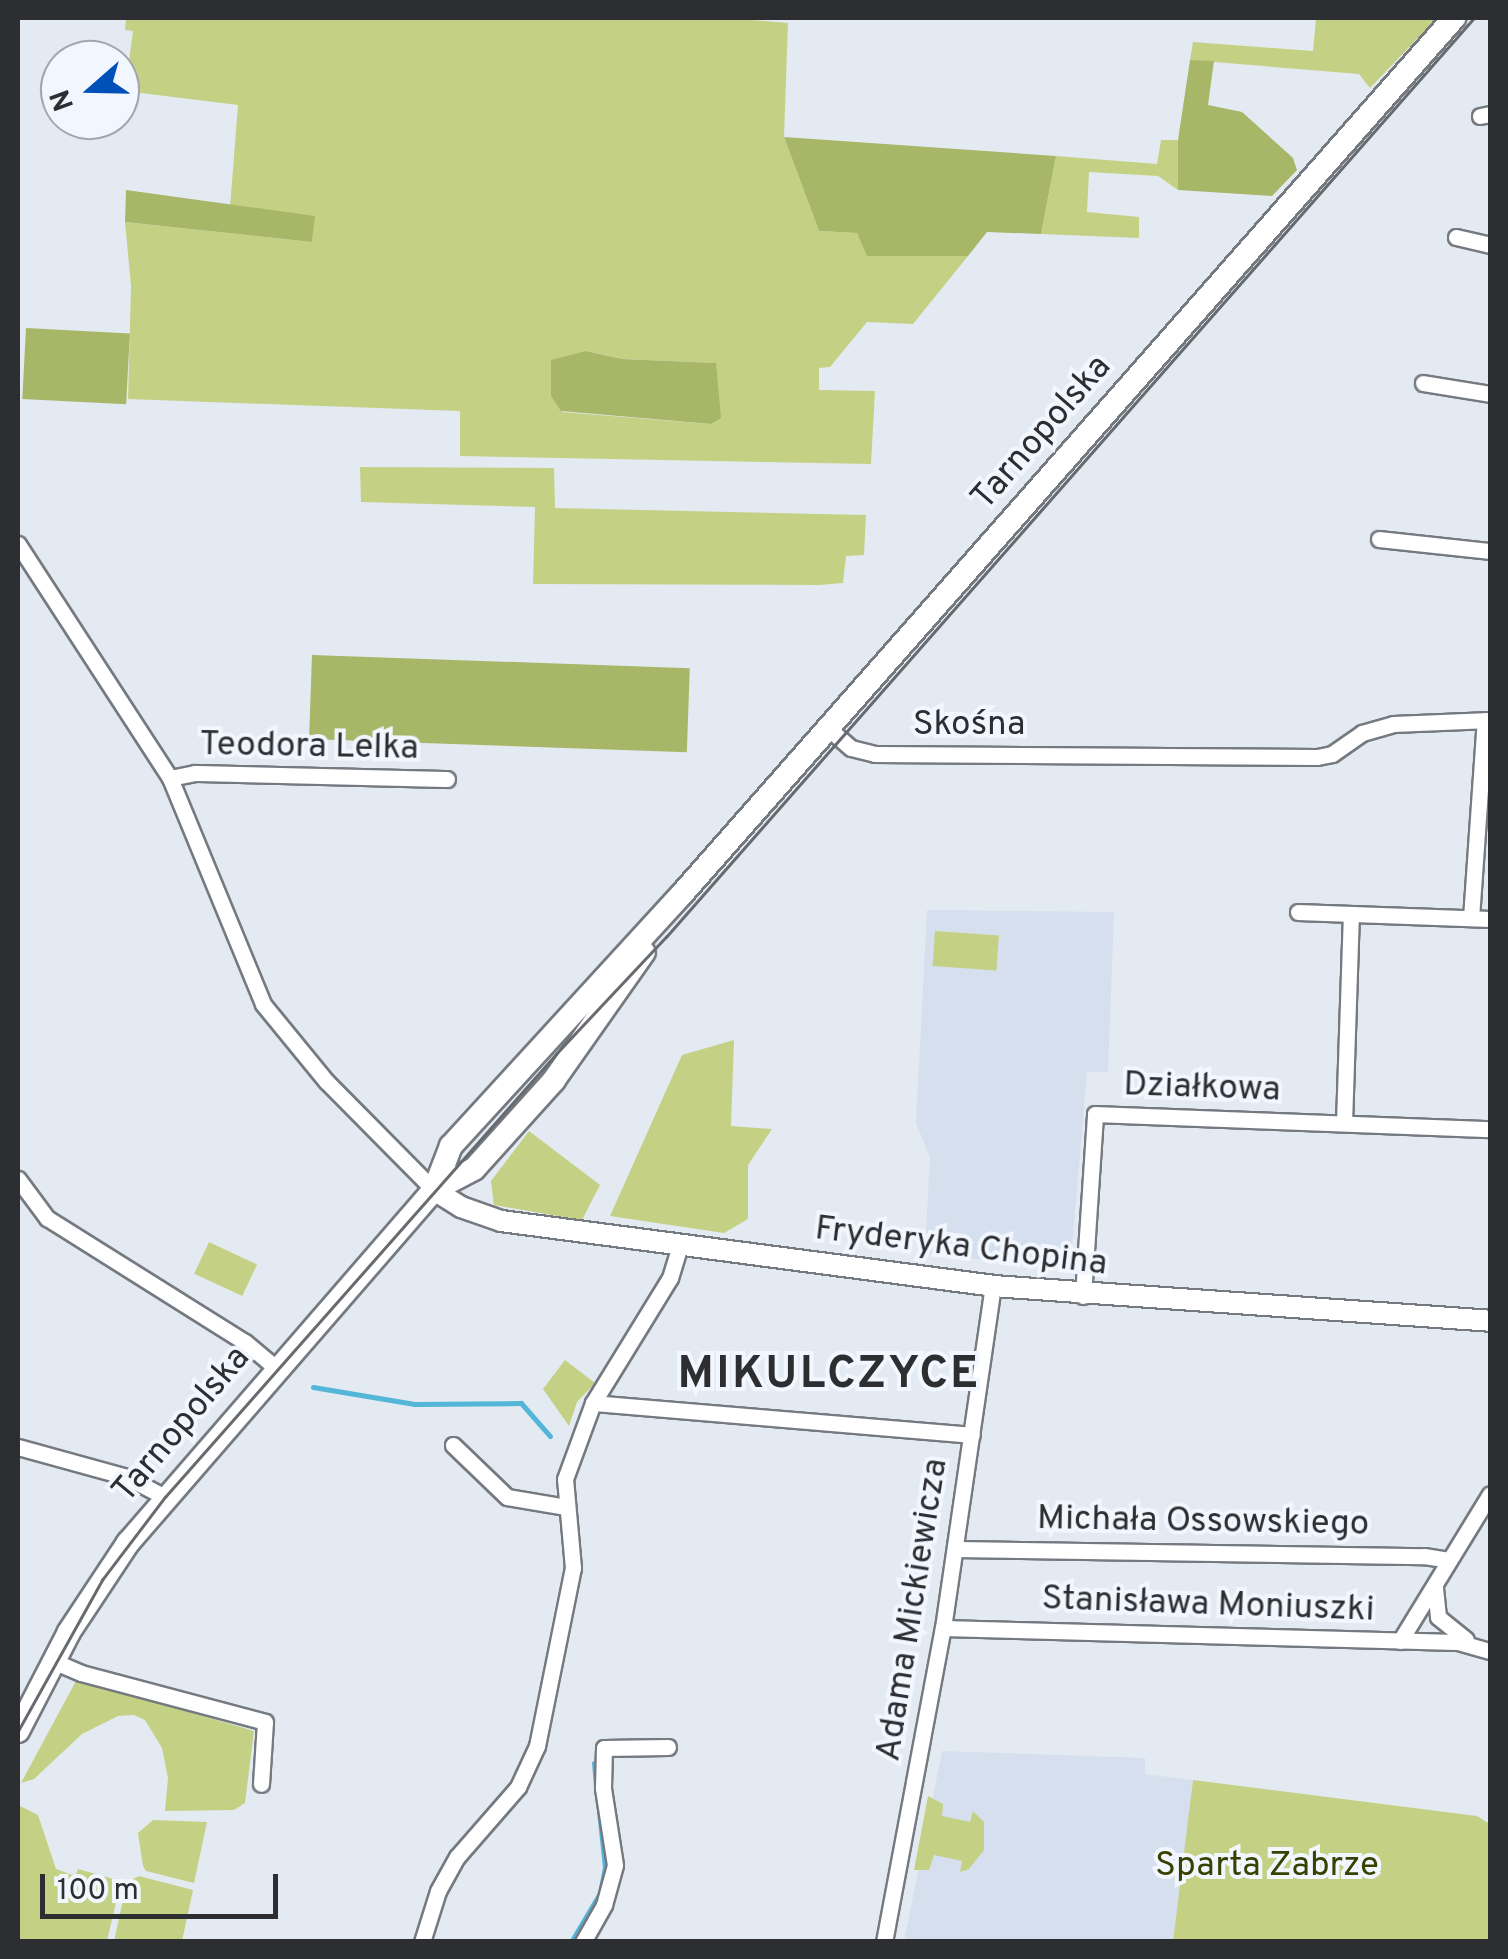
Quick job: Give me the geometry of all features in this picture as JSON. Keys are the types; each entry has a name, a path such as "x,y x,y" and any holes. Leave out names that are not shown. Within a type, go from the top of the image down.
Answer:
{"main road":[{"name":"Tarnopolska","path":"18,1731 53,1661 102,1580 165,1497 434,1190 451,1146 829,729 1454,18"},
{"name":"Tarnopolska","path":"434,1190 474,1169 554,1080 682,894"}],"street":[{"path":"1456,237 1490,244"},
{"path":"1423,384 1490,394"},
{"path":"1379,539 1490,550"},
{"path":"18,544 170,778 263,1004 326,1081 434,1190"},
{"name":"Skośna","path":"829,729 851,748 875,754 1116,752 1324,756 1362,733 1393,724 1488,720"},
{"path":"1470,918 1488,720"},
{"name":"Teodora Lelka","path":"170,778 194,772 447,779"},
{"path":"1298,912 1490,919"},
{"path":"1344,1122 1351,914"},
{"name":"Działkowa","path":"1083,1296 1094,1114 1490,1129"},
{"path":"18,1178 46,1218 245,1342 276,1368"},
{"name":"Fryderyka Chopina","path":"434,1190 492,1219 992,1286 1083,1296 1490,1321"},
{"path":"422,1942 438,1891 457,1856 518,1787 537,1746 573,1568 565,1479 593,1403 670,1278 680,1245"},
{"name":"Adama Mickiewicza","path":"884,1942 944,1628 992,1286"},
{"path":"593,1403 972,1435"},
{"path":"453,1445 506,1497 566,1507"},
{"path":"18,1447 127,1476 165,1497"},
{"name":"Stanisława Moniuszki","path":"944,1628 1400,1640 1490,1494"},
{"name":"Michała Ossowskiego","path":"956,1548 1424,1556 1449,1560"},
{"path":"1437,1579 1433,1594 1438,1617 1470,1642 1490,1651"},
{"path":"1400,1640 1470,1642"},
{"path":"53,1661 81,1673 266,1722 260,1784"},
{"path":"583,1942 604,1905 616,1866 602,1788 604,1748 668,1748"}],"shaded area":[{"path":"927,910 1114,912 1108,1072 1087,1072 1070,1270 925,1253 930,1157 916,1123"},
{"path":"942,1751 1145,1758 1145,1774 1193,1780 1173,1941 904,1942"}],"green space":[{"path":"126,18 728,18 788,23 784,137 819,231 857,233 868,256 968,256 913,324 867,322 830,367 819,368 819,390 875,391 871,464 460,456 460,411 128,399 131,286 125,222 312,242 314,216 230,207 238,105 140,93 140,40 132,40 133,31 125,30","holes":["586,351 622,359 715,363 711,424 562,412"]},
{"path":"1316,18 1437,18 1370,88 1359,74 1190,60 1193,42 1313,51"},
{"path":"1190,60 1214,61 1208,105 1242,112 1293,158 1297,170 1272,196 1178,190 1178,140"},
{"path":"784,137 1056,156 1041,234 987,232 968,256 867,256 857,233 819,231"},
{"path":"1161,140 1178,140 1178,190 1158,176 1089,172 1087,212 1139,217 1139,238 1041,234 1056,156 1157,164"},
{"path":"126,190 315,216 312,242 125,222"},
{"path":"26,328 130,333 126,404 22,399"},
{"path":"586,351 622,359 716,363 721,418 711,424 561,411 551,396 551,360"},
{"path":"360,467 554,468 555,508 866,515 864,555 846,556 843,583 533,584 535,507 361,502"},
{"path":"312,655 690,668 687,752 309,739"},
{"path":"935,931 999,935 996,970 933,966"},
{"path":"734,1040 731,1126 772,1129 748,1165 748,1219 724,1233 610,1216 682,1055"},
{"path":"529,1131 600,1185 582,1220 494,1205 491,1181"},
{"path":"209,1242 257,1264 242,1296 194,1274"},
{"path":"565,1360 595,1383 577,1402 569,1426 543,1389"},
{"path":"77,1679 254,1731 245,1803 234,1810 165,1811 168,1778 162,1748 145,1720 134,1715 118,1716 82,1734 34,1779 21,1783"},
{"name":"Sparta Zabrze","path":"1193,1780 1477,1816 1490,1824 1490,1941 1173,1941"},
{"path":"928,1796 943,1804 942,1816 970,1822 973,1811 984,1822 984,1850 969,1869 960,1872 962,1861 934,1855 929,1870 914,1870"},
{"path":"18,1805 38,1815 56,1869 75,1876 78,1869 121,1881 107,1941 18,1941"},
{"path":"153,1820 207,1822 194,1883 146,1871 138,1833"},
{"path":"139,1876 193,1890 182,1941 114,1941 127,1882"}],"waterway":[{"path":"313,1387 415,1404 521,1403 550,1436"},
{"path":"594,1763 596,1785"},
{"path":"571,1942 600,1893 605,1867 598,1801"}],"tram line":[{"path":"18,1731 102,1580 165,1497 556,1054 666,937 1474,18"}],"district":[{"name":"MIKULCZYCE","path":"829,1376"}]}
